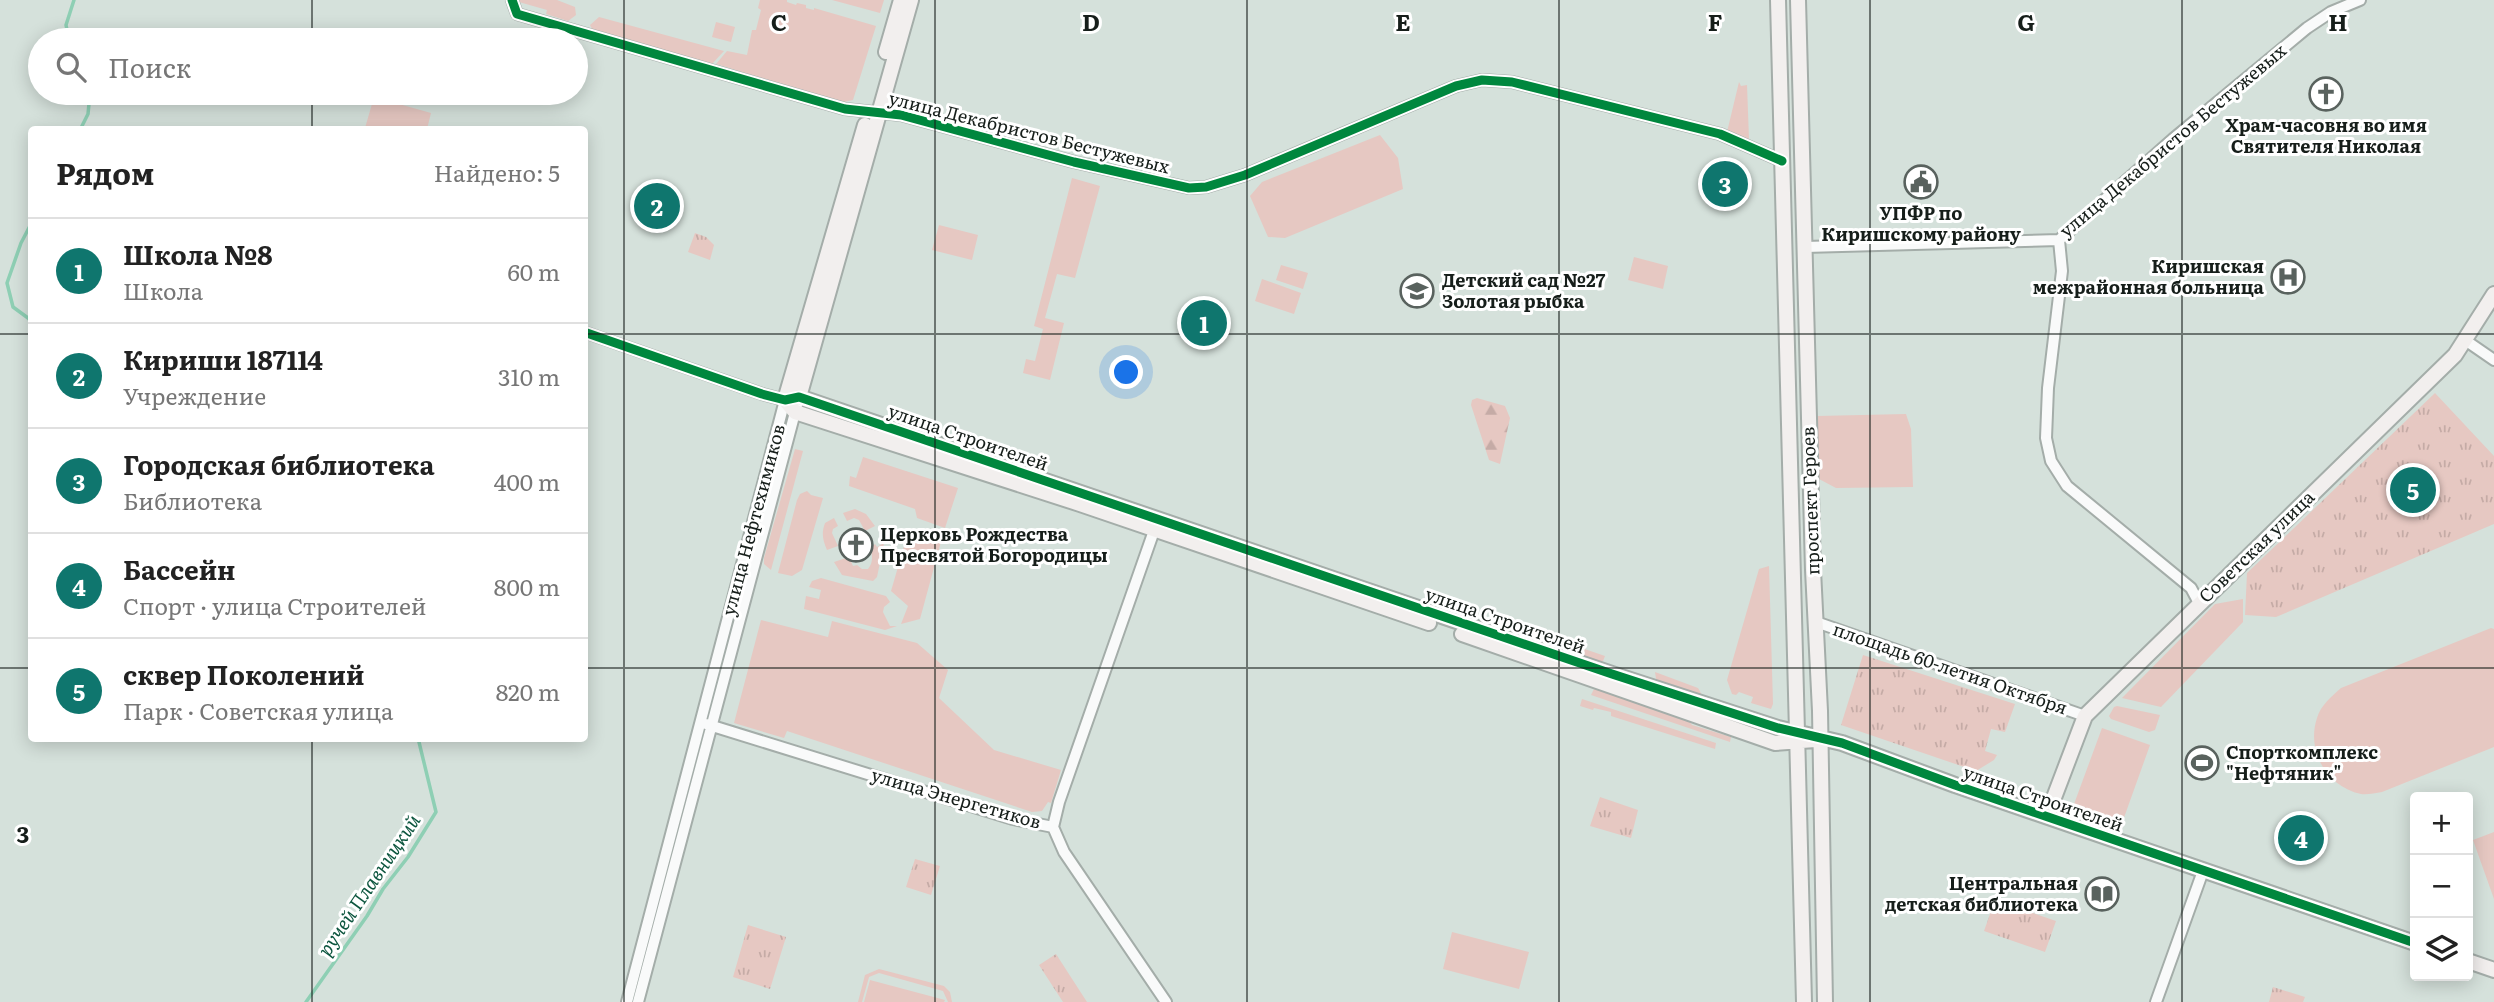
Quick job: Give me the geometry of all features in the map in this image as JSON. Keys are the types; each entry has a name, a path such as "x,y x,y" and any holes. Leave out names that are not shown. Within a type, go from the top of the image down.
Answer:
{"street":[{"name":"улица Декабристов Бестужевых","path":"512,0 517,14 567,28"},
{"name":"улица Нефтехимиков","path":"627,1002 700,722 874,112 901,0"},
{"path":"874,112 911,0"},
{"name":"проспект Героев","path":"1778,0 1804,1002"},
{"name":"проспект Героев","path":"1798,0 1825,1002"},
{"name":"улица Декабристов Бестужевых","path":"1805,247 2059,240 2173,139 2307,28 2331,12 2360,0"},
{"name":"улица Декабристов Бестужевых","path":"588,34 845,109 901,115 1074,162 1189,188 1206,187 1245,175 1455,86 1482,80 1522,84 1720,134 1782,161"},
{"path":"2059,240 2062,271 2048,388 2046,438 2051,461 2067,486 2191,588 2199,603"},
{"name":"Советская улица","path":"2047,816 2085,716 2455,355 2494,294"},
{"name":"улица Строителей","path":"588,333 1068,500 1156,525 1775,743 1797,736 1842,743 1955,785 2410,941"},
{"path":"2465,340 2494,360"},
{"path":"639,1002 793,403"},
{"path":"1054,827 1059,802 1156,525"},
{"name":"площадь 60-летия Октября","path":"1816,622 2085,716"},
{"name":"улица Энергетиков","path":"700,722 1013,819 1054,827 1064,852 1166,1002"},
{"path":"2156,1002 2203,871"},
{"path":"2473,963 2494,970"}],"green space":[{"path":"557,0 575,7 576,15 568,21 546,14 547,10 519,2"},
{"path":"760,0 787,0 796,5 806,5 806,8 876,26 853,100 834,100 716,64 727,51 747,55 752,30 756,30 761,10 758,8"},
{"path":"832,0 884,0 880,13"},
{"path":"599,17 724,51 712,64 592,29 590,25"},
{"path":"716,22 735,27 731,42 712,37"},
{"path":"1739,82 1741,86 1747,85 1749,139 1727,132"},
{"path":"372,105 402,105 431,113 428,126 366,126"},
{"path":"1380,135 1398,158 1403,189 1285,238 1268,237 1250,196 1262,182"},
{"path":"1072,178 1100,186 1075,278 1057,274 1045,318 1064,323 1050,380 1023,373 1026,359 1035,361 1043,329 1034,326"},
{"path":"939,225 978,235 972,260 932,250"},
{"path":"695,233 706,237 714,245 710,260 688,252"},
{"path":"1634,257 1668,266 1663,289 1628,280"},
{"path":"1281,265 1308,273 1303,289 1276,280"},
{"path":"1262,279 1301,293 1294,314 1255,301"},
{"path":"2435,393 2494,456 2494,524 2276,617 2245,615 2247,573"},
{"path":"1477,398 1505,406 1510,418 1500,464 1489,460 1471,405 1472,400"},
{"path":"1906,414 1911,429 1913,487 1836,488 1819,479 1817,416"},
{"path":"795,449 803,451 771,570 764,564 764,558"},
{"path":"863,457 958,488 945,528 917,518 915,509 849,486 850,476 856,478"},
{"path":"807,491 823,498 802,570 792,576 778,573 797,500 800,494"},
{"path":"855,509 866,514 875,526 865,531 859,520 854,518 847,521 843,513"},
{"path":"834,518 838,526 832,533 838,546 827,550 823,537 824,527 825,523"},
{"path":"918,530 942,538 920,619 901,624 908,606 891,591 907,536"},
{"path":"884,543 877,577 873,581 842,575 834,562 849,557 853,566 868,569 872,559 870,549 875,544 877,547"},
{"path":"1769,566 1771,709 1751,703 1753,697 1739,692 1732,694 1727,680 1759,569"},
{"path":"821,578 886,596 890,602 883,612 890,626 897,626 885,630 804,609 806,596 819,599 821,590 809,587 812,581"},
{"path":"2243,599 2243,622 2161,707 2122,698 2215,604"},
{"path":"761,620 828,637 832,621 917,643 948,670 939,698 994,750 1061,770 1051,803 1048,802 1042,811 1032,812 787,731 784,738 734,723"},
{"path":"2494,629 2494,747 2382,792 2361,794 2338,784 2329,776 2317,755 2314,730 2321,709 2341,688"},
{"path":"1532,631 1605,656 1598,664 1534,640"},
{"path":"1863,655 2015,704 2005,732 1991,729 1985,751 1997,755 1994,760 1976,771 1841,725"},
{"path":"1655,672 1698,688 1702,695 1696,696 1657,685"},
{"path":"1595,687 1685,716 1692,725 1731,737 1730,742 1591,695"},
{"path":"1582,699 1716,743 1715,749 1611,716 1611,712 1580,706"},
{"path":"2117,706 2160,715 2155,730 2149,732 2111,719 2109,716"},
{"path":"2102,728 2150,745 2121,826 2115,832 2070,815"},
{"path":"1600,797 1638,810 1631,838 1590,826"},
{"path":"2494,832 2494,899 2473,840"},
{"path":"915,859 940,866 931,895 906,887"},
{"path":"1995,900 2056,921 2045,952 1984,931"},
{"path":"748,925 786,937 770,989 733,977"},
{"path":"1452,932 1529,952 1519,989 1443,969"},
{"path":"1056,954 1087,1002 1063,1002 1039,965"},
{"path":"879,969 944,986 950,992 952,1002 948,1002 943,991 879,973 869,977 862,1002 858,1002 865,975"},
{"path":"870,980 945,1000 864,1002"},
{"path":"2273,987 2305,997 2303,1002 2269,1002"}],"waterway":[{"name":"ручей Плавницкий","path":"67,28 74,0"},
{"name":"ручей Плавницкий","path":"82,126 89,105"},
{"name":"ручей Плавницкий","path":"28,230 7,283 13,307 28,318"},
{"name":"ручей Плавницкий","path":"306,1002 408,857 436,812 419,742"}],"cycle path":[{"path":"512,0 517,14 565,28"},
{"path":"588,35 845,109 901,115 1074,162 1189,188 1206,187 1245,175 1456,86 1482,80 1512,82 1720,134 1782,161"},
{"path":"588,333 762,394 785,400 799,397 1612,674 1778,728 1842,743 1955,785 2410,941"}],"place":[{"name":"Храм-часовня во имя Святителя Николая","path":"2326,94"},
{"name":"УПФР по Киришскому району","path":"1921,182"},
{"name":"Городская библиотека","path":"1725,184"},
{"name":"Кириши 187114","path":"657,206"},
{"name":"Киришская межрайонная больница","path":"2288,277"},
{"name":"Детский сад №27 Золотая рыбка","path":"1417,291"},
{"name":"Школа №8","path":"1204,323"},
{"name":"сквер Поколений","path":"2413,490"},
{"name":"Церковь Рождества Пресвятой Богородицы","path":"856,545"},
{"name":"Спорткомплекс \"Нефтяник\"","path":"2202,763"},
{"name":"Бассейн","path":"2301,838"},
{"name":"Центральная детская библиотека","path":"2102,894"}]}
